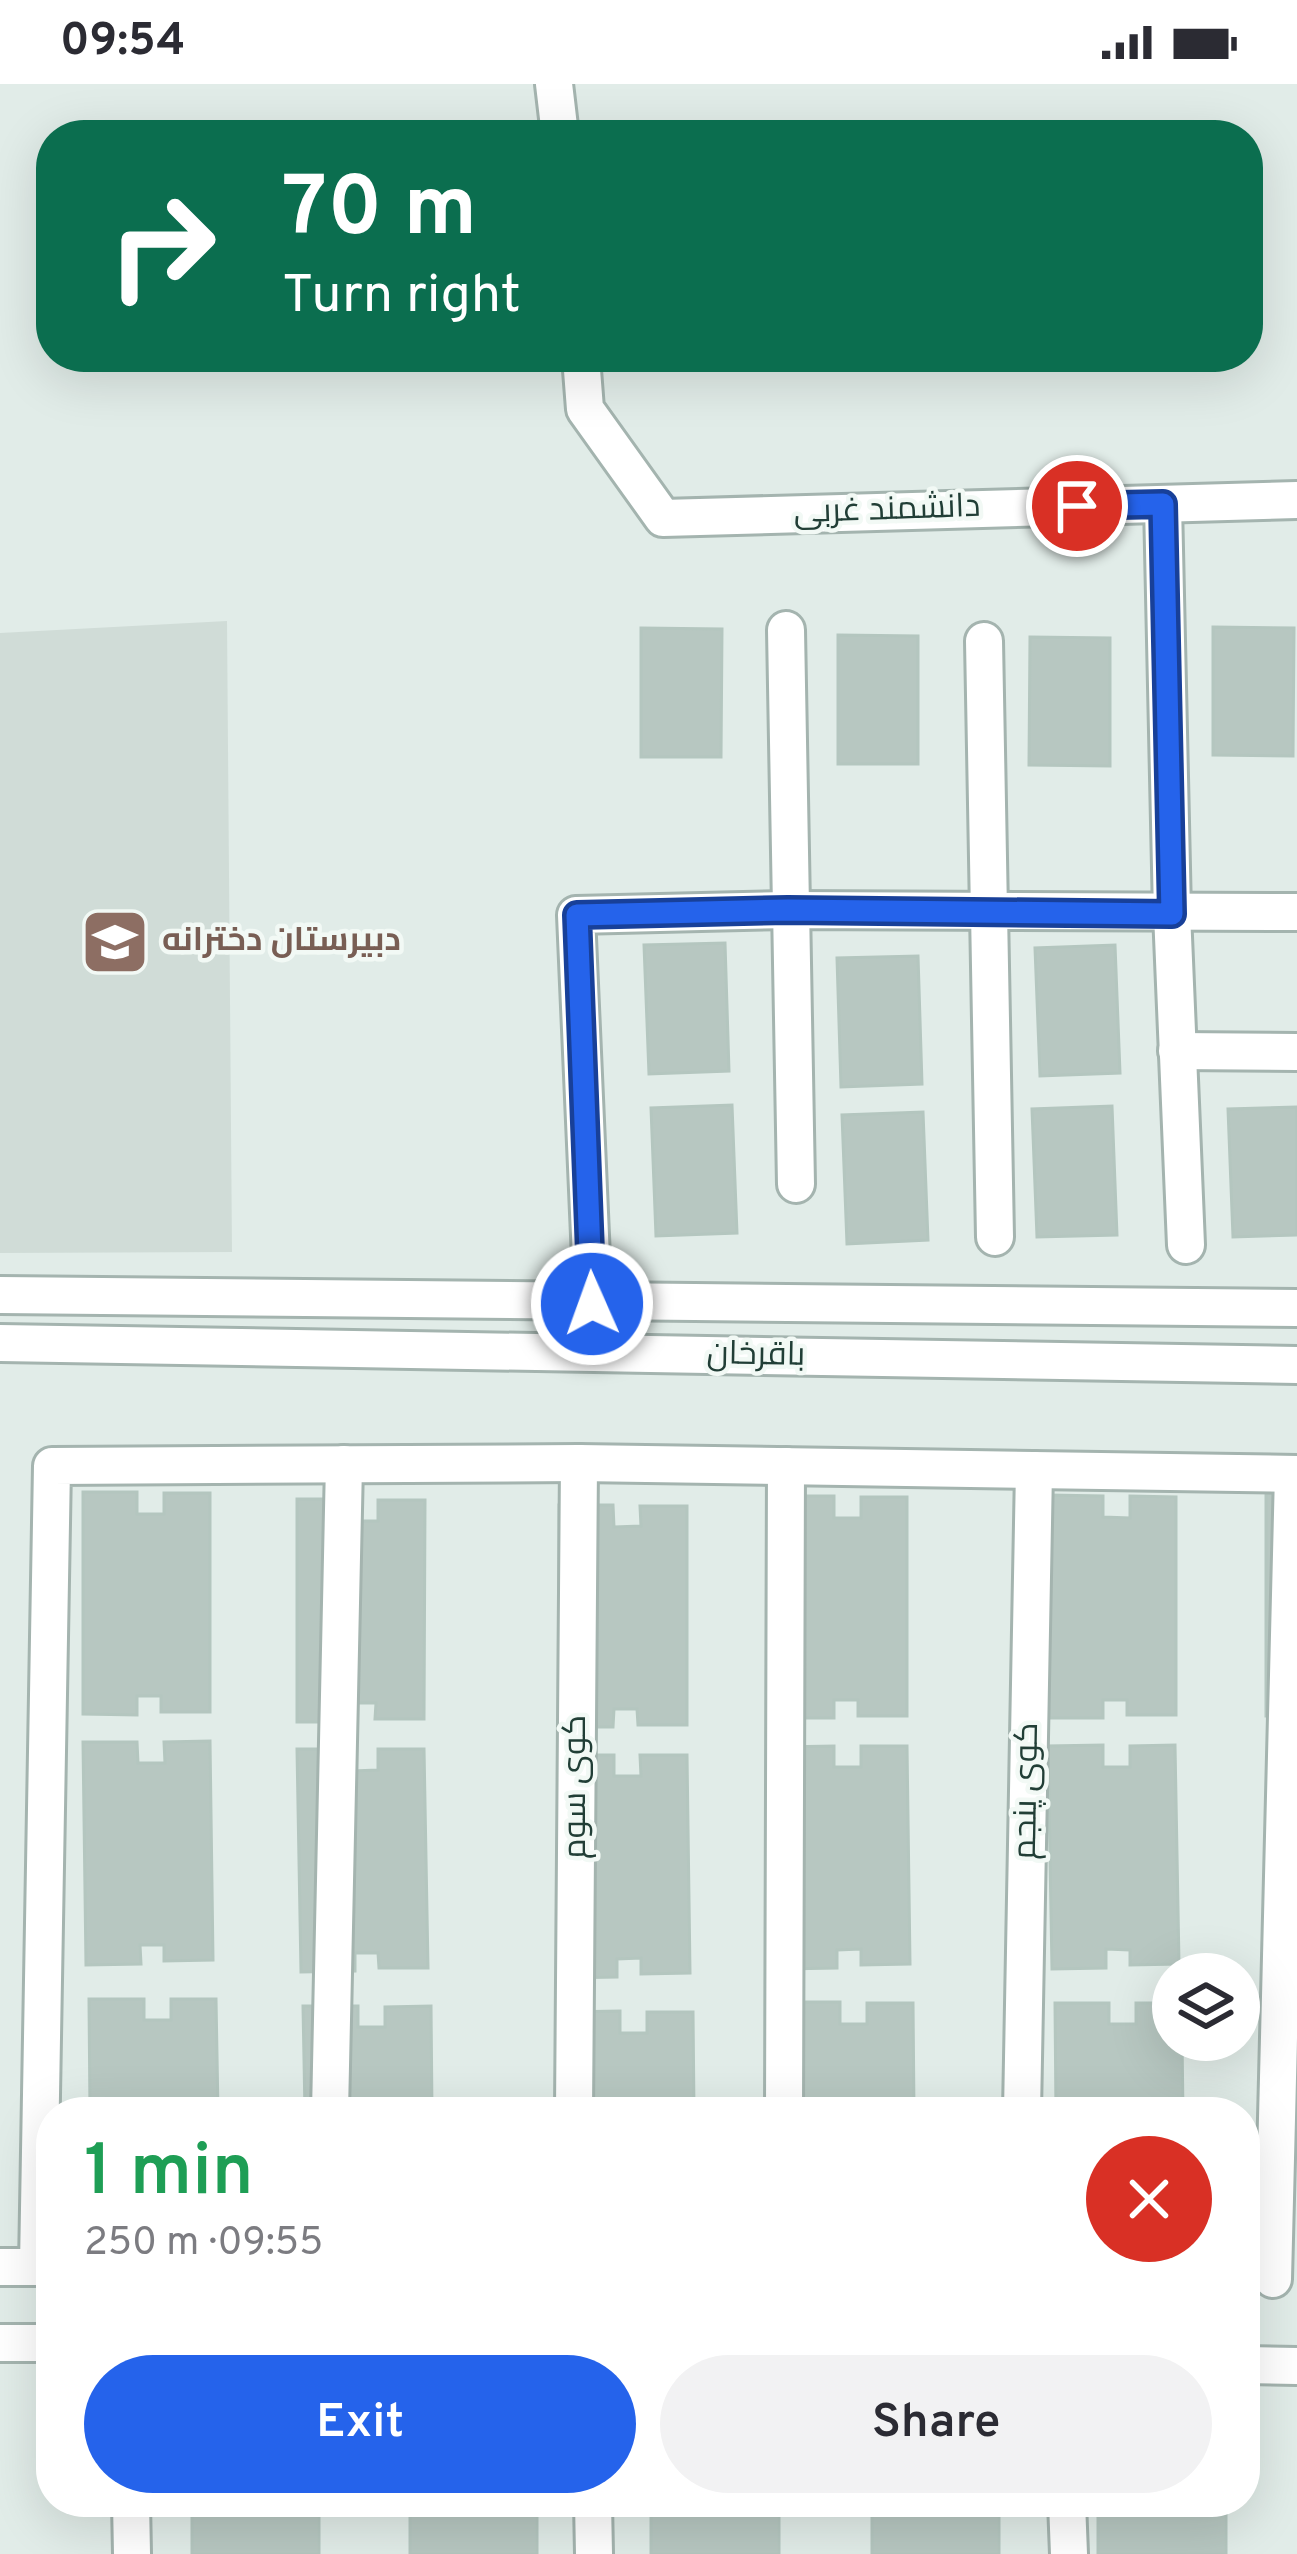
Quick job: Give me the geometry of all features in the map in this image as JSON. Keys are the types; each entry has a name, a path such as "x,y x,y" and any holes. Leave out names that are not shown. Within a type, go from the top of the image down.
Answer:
{"street":[{"path":"554,84 558,120"},
{"name":"دانشمند غربی","path":"582,372 585,409 663,518 1297,500"},
{"path":"1163,504 1172,914 1186,1245"},
{"path":"786,630 796,1184"},
{"path":"984,641 994,1237"},
{"path":"592,1304 577,915 788,910 1297,912"},
{"path":"1177,1052 1297,1052"},
{"name":"باقرخان","path":"0,1294 592,1304 1297,1308"},
{"name":"باقرخان","path":"0,1342 1297,1365"},
{"path":"46,2097 52,1466 579,1463 1295,1474 1272,2278"},
{"name":"کوی سوم","path":"574,2097 579,1463"},
{"path":"330,2097 344,1464"},
{"path":"784,2097 785,1466"},
{"name":"کوی پنجم","path":"1022,2097 1034,1470"},
{"path":"0,2267 36,2266"},
{"path":"0,2342 36,2343"},
{"path":"1260,2365 1297,2366"},
{"path":"131,2517 132,2554"},
{"path":"593,2517 594,2554"},
{"path":"1068,2517 1069,2554"}],"shaded area":[{"name":"دبیرستان دخترانه","path":"227,621 232,1252 0,1253 0,633"}],"building":[{"path":"1213,627 1294,628 1293,756 1213,755"},
{"path":"641,628 722,629 721,757 641,757"},
{"path":"838,635 918,636 918,764 838,764"},
{"path":"1030,637 1110,638 1110,766 1029,765"},
{"path":"725,943 729,1071 649,1074 644,945"},
{"path":"1115,945 1120,1073 1040,1076 1035,948"},
{"path":"918,956 922,1084 841,1087 837,958"},
{"path":"732,1105 737,1233 656,1236 651,1108"},
{"path":"1112,1106 1117,1235 1037,1237 1032,1109"},
{"path":"1297,1107 1297,1235 1233,1237 1228,1109"},
{"path":"923,1112 928,1240 847,1244 842,1115"},
{"path":"83,1492 137,1492 137,1514 164,1514 164,1493 210,1493 210,1712 161,1712 161,1696 137,1696 137,1715 83,1714"},
{"path":"1266,1493 1297,1493 1297,1716 1266,1716"},
{"path":"1048,1495 1103,1496 1103,1517 1130,1518 1130,1496 1176,1497 1176,1715 1127,1715 1127,1700 1103,1700 1103,1718 1049,1718"},
{"path":"779,1496 834,1496 834,1518 861,1518 861,1497 907,1497 907,1716 858,1716 858,1700 834,1700 834,1718 780,1718"},
{"path":"297,1499 351,1499 351,1521 378,1521 378,1500 425,1500 424,1719 375,1719 376,1703 352,1703 352,1722 297,1722"},
{"path":"559,1505 613,1505 614,1527 641,1526 640,1506 687,1506 687,1725 638,1725 637,1709 614,1709 613,1727 559,1727"},
{"path":"210,1741 213,1960 164,1961 164,1945 140,1945 141,1964 86,1965 83,1742 137,1742 138,1763 165,1763 164,1742"},
{"path":"1103,1745 1103,1767 1130,1767 1130,1746 1175,1745 1179,1953 1152,1953 1152,1965 1130,1965 1130,1950 1106,1949 1106,1968 1052,1969 1048,1746"},
{"path":"834,1746 834,1767 861,1767 861,1746 907,1746 910,1964 861,1965 861,1949 837,1950 837,1968 783,1969 779,1747"},
{"path":"297,1749 351,1749 352,1771 378,1770 378,1749 424,1749 428,1968 379,1968 378,1953 355,1953 355,1971 301,1972"},
{"path":"559,1755 614,1755 614,1776 641,1776 640,1755 687,1755 690,1973 641,1974 641,1958 617,1959 617,1977 563,1978"},
{"path":"89,1999 144,1999 144,2020 171,2020 171,1999 216,1999 218,2097 90,2097"},
{"path":"786,2002 840,2002 840,2024 867,2024 867,2003 913,2003 914,2097 787,2097"},
{"path":"1055,2003 1109,2003 1109,2024 1136,2024 1136,2003 1152,2003 1152,2061 1182,2061 1183,2097 1056,2097"},
{"path":"303,2006 358,2006 358,2027 385,2027 385,2007 431,2006 432,2097 305,2097"},
{"path":"620,2011 620,2033 647,2033 647,2012 693,2012 694,2097 567,2097 566,2012"},
{"path":"192,2517 319,2517 319,2554 192,2554"},
{"path":"410,2517 537,2517 537,2554 410,2554"},
{"path":"651,2517 779,2517 779,2554 651,2554"},
{"path":"872,2517 999,2517 999,2554 872,2554"},
{"path":"1098,2517 1226,2517 1226,2554 1098,2554"}],"place":[{"name":"دبیرستان دخترانه","path":"115,942"}],"route":[{"path":"592,1304 577,915 788,910 1172,914 1163,504 1077,506"}]}
